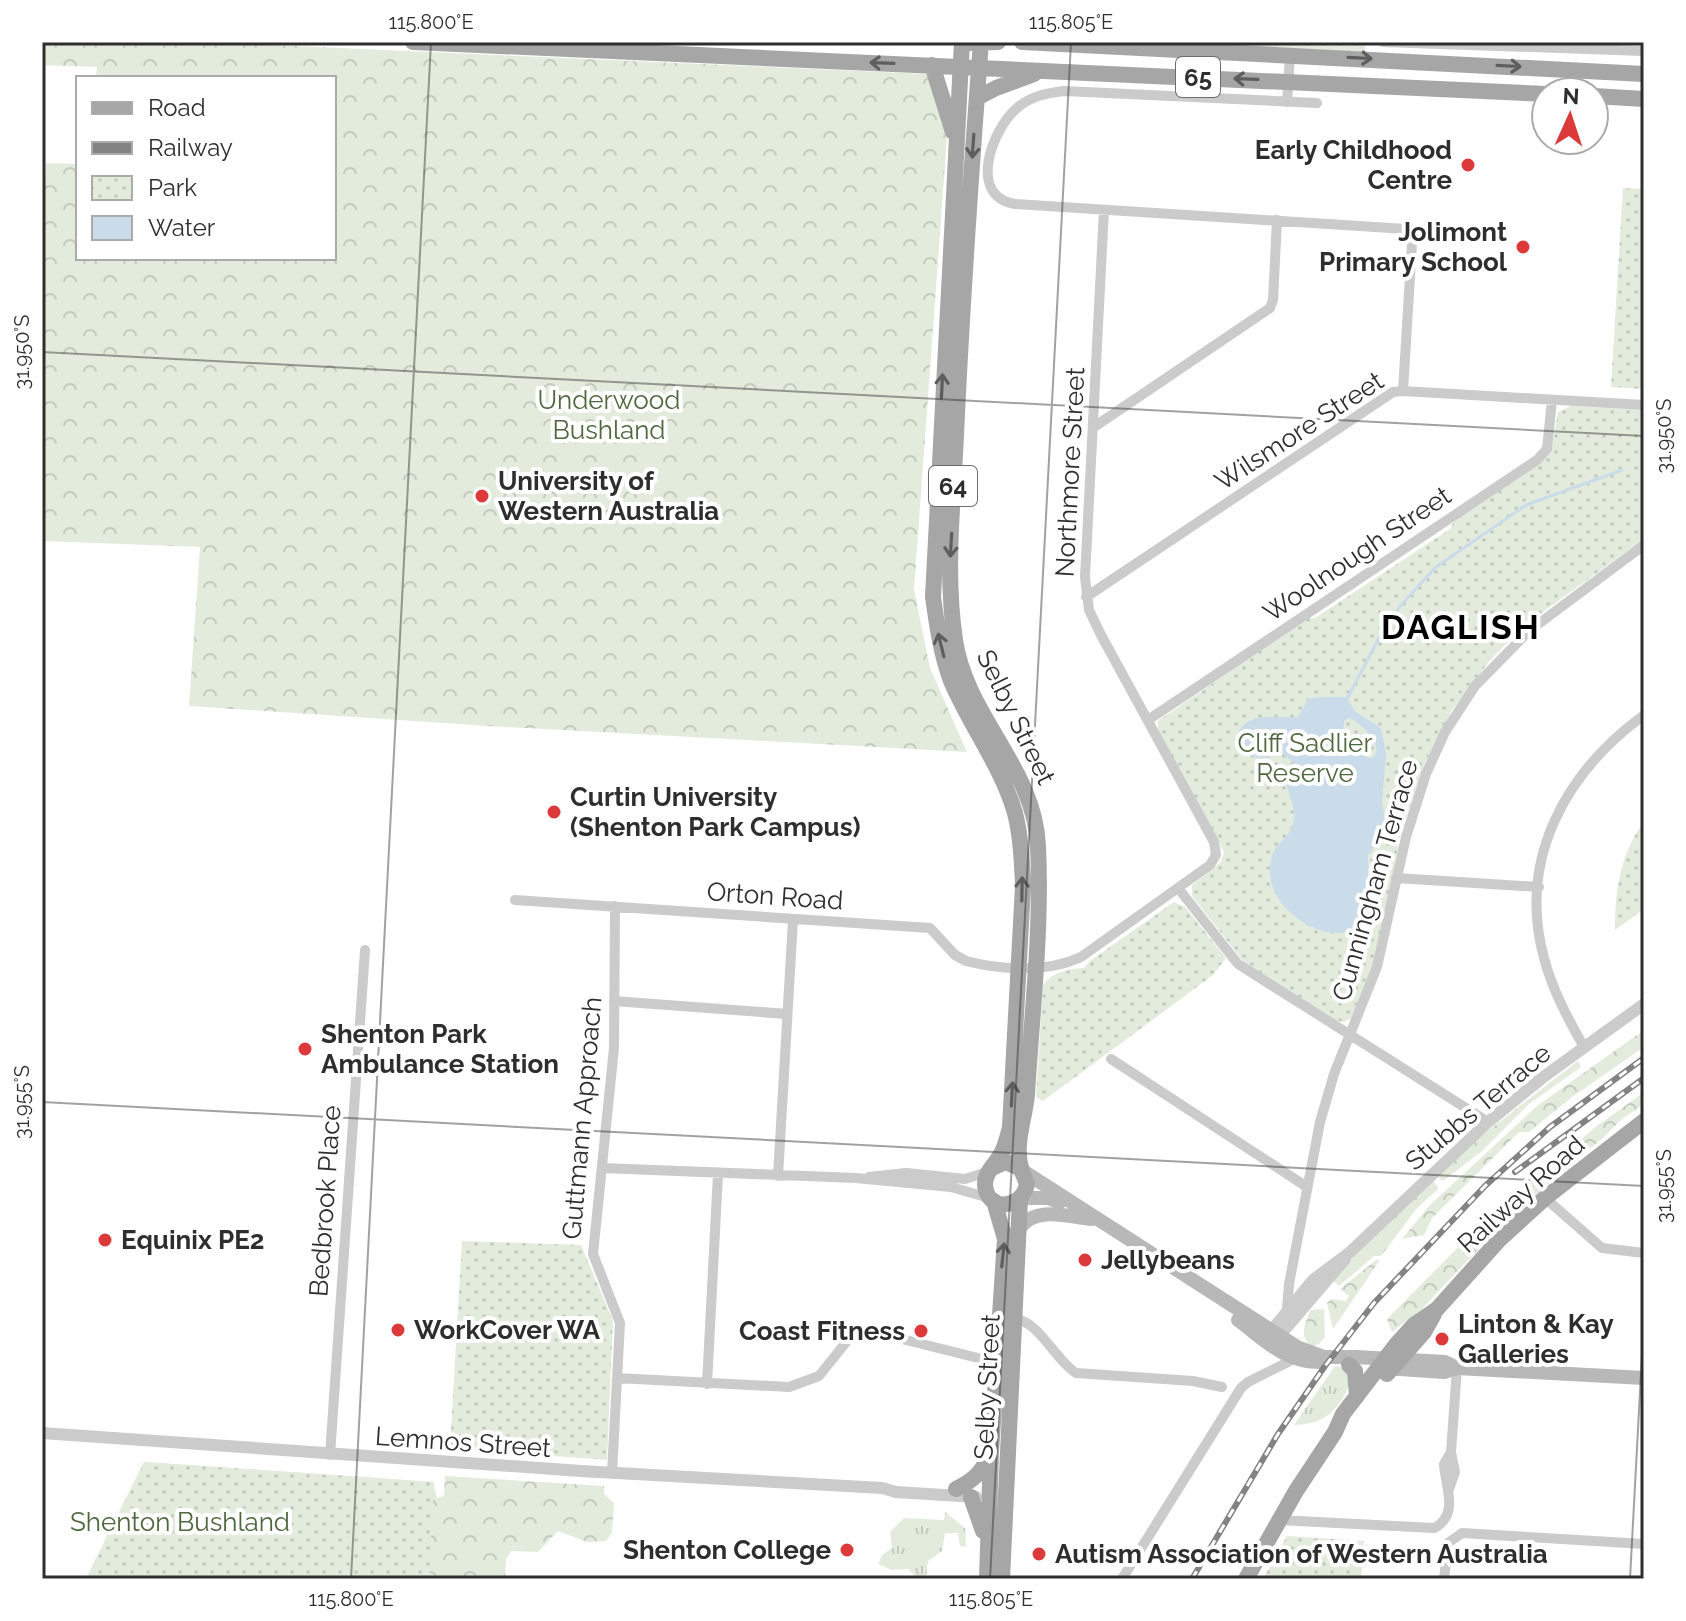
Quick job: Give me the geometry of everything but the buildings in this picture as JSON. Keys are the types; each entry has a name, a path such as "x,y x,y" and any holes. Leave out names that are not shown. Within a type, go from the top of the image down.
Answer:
{"main road":[{"name":"65","path":"413,42 608,47 979,68 1530,93"},
{"path":"952,42 998,42"},
{"name":"Selby Street","path":"958,243 956,141 962,42"},
{"name":"Selby Street","path":"981,42 958,243 948,422 933,597 938,637 951,680 1007,791 1019,833 1026,967 1025,1116 1018,1149 1023,1171"},
{"name":"65","path":"1022,42 1644,74"},
{"path":"932,65 956,141"},
{"path":"977,98 994,88 1043,71"},
{"path":"1610,97 1644,99"},
{"name":"Selby Street","path":"948,422 949,571 955,645 977,703 1026,788 1037,829 1039,885 1026,967 1010,1127 1002,1153 990,1170"},
{"path":"1019,833 1037,829"},
{"name":"Railway Road","path":"1335,1432 1352,1418 1415,1324 1437,1309 1500,1239 1548,1196 1644,1121"},
{"path":"1096,1220 1052,1199 1021,1198 1008,1204 992,1200 985,1186 990,1170 1008,1163 1023,1171 1296,1353 1349,1365 1388,1364"},
{"name":"64","path":"1021,1198 1027,1184 1023,1171"},
{"name":"Selby Street","path":"1002,1579 991,1452 1004,1361 1015,1319 1021,1198"},
{"name":"Selby Street","path":"987,1579 987,1557 997,1495 1004,1361 1005,1237 992,1200"},
{"path":"1019,1229 1025,1221 1047,1214 1096,1220"},
{"path":"1296,1353 1444,1372 1457,1368 1644,1378"},
{"name":"Railway Road","path":"1246,1579 1343,1414 1388,1364"},
{"path":"1349,1365 1355,1371 1357,1396"},
{"path":"987,1557 982,1524 964,1493 984,1469 991,1452"}],"street":[{"path":"1383,42 1644,51 1644,42"},
{"path":"1287,102 1290,55"},
{"path":"1094,427 1270,308 1277,220 1003,202 995,197 991,189 990,155 1007,117 1038,95 1064,91 1317,103"},
{"name":"Northmore Street","path":"1104,210 1086,597 1101,635 1216,849"},
{"name":"Wilsmore Street","path":"1086,597 1384,397 1403,391 1412,244 1410,233 1397,227 1277,220"},
{"path":"1403,391 1644,405"},
{"name":"Woolnough Street","path":"1148,720 1537,460 1547,449 1552,400"},
{"name":"Cunningham Terrace","path":"1291,1314 1293,1264 1323,1110 1377,967 1396,878 1426,774 1450,723 1475,686 1529,631 1644,545"},
{"path":"1584,1047 1544,957 1539,887 1548,838 1569,791 1615,736 1642,720"},
{"name":"Orton Road","path":"515,900 930,928 955,955 966,961 1026,967 1058,965 1081,957 1210,865 1215,859 1216,849"},
{"path":"1396,878 1539,887"},
{"path":"1178,888 1238,964 1488,1122"},
{"name":"Guttmann Approach","path":"612,1473 620,1323 593,1257 614,1048 615,906"},
{"path":"778,1176 793,920"},
{"name":"Bedbrook Place","path":"330,1455 365,950"},
{"path":"614,1001 787,1014"},
{"name":"Stubbs Terrace","path":"1271,1339 1313,1280 1349,1253 1488,1122 1644,1004"},
{"path":"1111,1059 1307,1187"},
{"path":"602,1168 856,1178 956,1188 992,1200"},
{"path":"856,1178 906,1173 965,1179 990,1170"},
{"path":"707,1384 718,1174"},
{"path":"1548,1196 1602,1248 1644,1253"},
{"path":"1241,1388 1296,1353 1291,1314"},
{"path":"1015,1319 1028,1323 1076,1373 1193,1381 1222,1387"},
{"path":"617,1378 789,1387 819,1376 851,1336 861,1330 1004,1361"},
{"path":"1279,1520 1426,1529 1444,1522 1448,1513 1449,1489 1444,1464 1451,1452 1457,1368"},
{"path":"1122,1579 1252,1371"},
{"name":"Lemnos Street","path":"42,1433 330,1455 882,1488 896,1486 997,1495"},
{"path":"1444,1579 1446,1550 1454,1537 1471,1532 1644,1544"}],"green space":[{"name":"Underwood Bushland","path":"42,42 206,42 926,74 934,83 947,137 914,589 930,668 967,752 189,706 200,547 42,541 42,229 46,163 76,164 76,260 336,260 336,76 96,76 97,67 42,65"},
{"path":"1150,42 1365,42 1365,52"},
{"path":"1623,188 1644,189 1644,389 1611,387"},
{"name":"Cliff Sadlier Reserve","path":"1571,406 1644,410 1644,539 1525,625 1491,659 1452,710 1425,763 1400,837 1373,966 1351,1018 1344,1022 1337,1021 1266,979 1243,961 1192,896 1192,885 1221,862 1224,852 1158,730 1158,721 1307,618 1315,618 1450,529 1455,519 1542,461 1551,452 1558,412"},
{"path":"1644,821 1644,909 1615,930 1620,873 1629,847"},
{"path":"1174,902 1185,907 1226,958 1213,975 1043,1101 1036,1097 1043,985 1061,972 1084,968"},
{"path":"1644,1030 1644,1047 1572,1097 1529,1132 1519,1132 1432,1218 1424,1235 1402,1239 1430,1205 1537,1106"},
{"path":"1578,1061 1581,1067 1529,1104 1482,1151 1443,1181 1439,1178 1440,1173 1481,1136"},
{"path":"1644,1092 1644,1104 1622,1119 1543,1189 1422,1309 1392,1332 1387,1319 1492,1213 1597,1126"},
{"path":"1433,1181 1437,1190 1417,1208 1381,1256 1374,1256 1339,1286 1333,1281 1357,1253"},
{"path":"462,1241 581,1245 613,1321 607,1460 450,1448"},
{"path":"1380,1260 1333,1329 1327,1303 1331,1299 1346,1301 1349,1296 1340,1289"},
{"path":"1324,1309 1325,1337 1311,1347 1304,1334 1310,1310"},
{"path":"1335,1366 1343,1368 1351,1381 1336,1408 1322,1419 1294,1425"},
{"name":"Shenton Bushland","path":"144,1462 433,1482 437,1498 444,1496 445,1476 604,1486 604,1494 614,1503 612,1533 606,1541 587,1542 558,1531 538,1552 511,1551 506,1559 505,1579 86,1579"},
{"name":"Shenton Bushland","path":"144,1462 434,1482 429,1579 86,1579"},
{"path":"945,1512 965,1528 966,1547 960,1546 958,1533 945,1533 942,1551 928,1561 926,1579 917,1578 908,1569 892,1570 878,1564 882,1555 892,1548 890,1532 904,1518 944,1520"},
{"path":"1287,1536 1364,1541 1361,1579 1263,1579"}],"water":[{"path":"1348,697 1357,712 1381,728 1386,754 1382,802 1387,832 1368,855 1367,892 1357,927 1340,933 1327,932 1302,922 1282,903 1271,879 1271,859 1294,819 1286,781 1293,775 1296,765 1282,753 1263,758 1250,756 1235,743 1238,732 1250,721 1268,717 1298,717 1308,699","holes":["1349,718 1368,732 1374,742 1377,752 1372,758 1350,746 1344,727 1344,721"]}],"waterway":[{"path":"1348,697 1379,638 1401,605 1436,567 1526,505 1622,470"}],"railway":[{"path":"1192,1579 1278,1434 1374,1303 1485,1186 1550,1127 1644,1058"},
{"path":"1515,1172 1644,1078"}],"place":[{"name":"Early Childhood Centre","path":"1468,165"},
{"name":"Jolimont Primary School","path":"1523,247"},
{"name":"University of Western Australia","path":"482,496"},
{"name":"Curtin University (Shenton Park Campus)","path":"554,812"},
{"name":"Shenton Park Ambulance Station","path":"305,1049"},
{"name":"Equinix PE2","path":"105,1240"},
{"name":"Jellybeans","path":"1085,1260"},
{"name":"WorkCover WA","path":"398,1330"},
{"name":"Coast Fitness","path":"921,1331"},
{"name":"Linton & Kay Galleries","path":"1442,1339"},
{"name":"Shenton College","path":"847,1550"},
{"name":"Autism Association of Western Australia","path":"1039,1554"}],"district":[{"name":"DAGLISH","path":"1461,627"}]}
